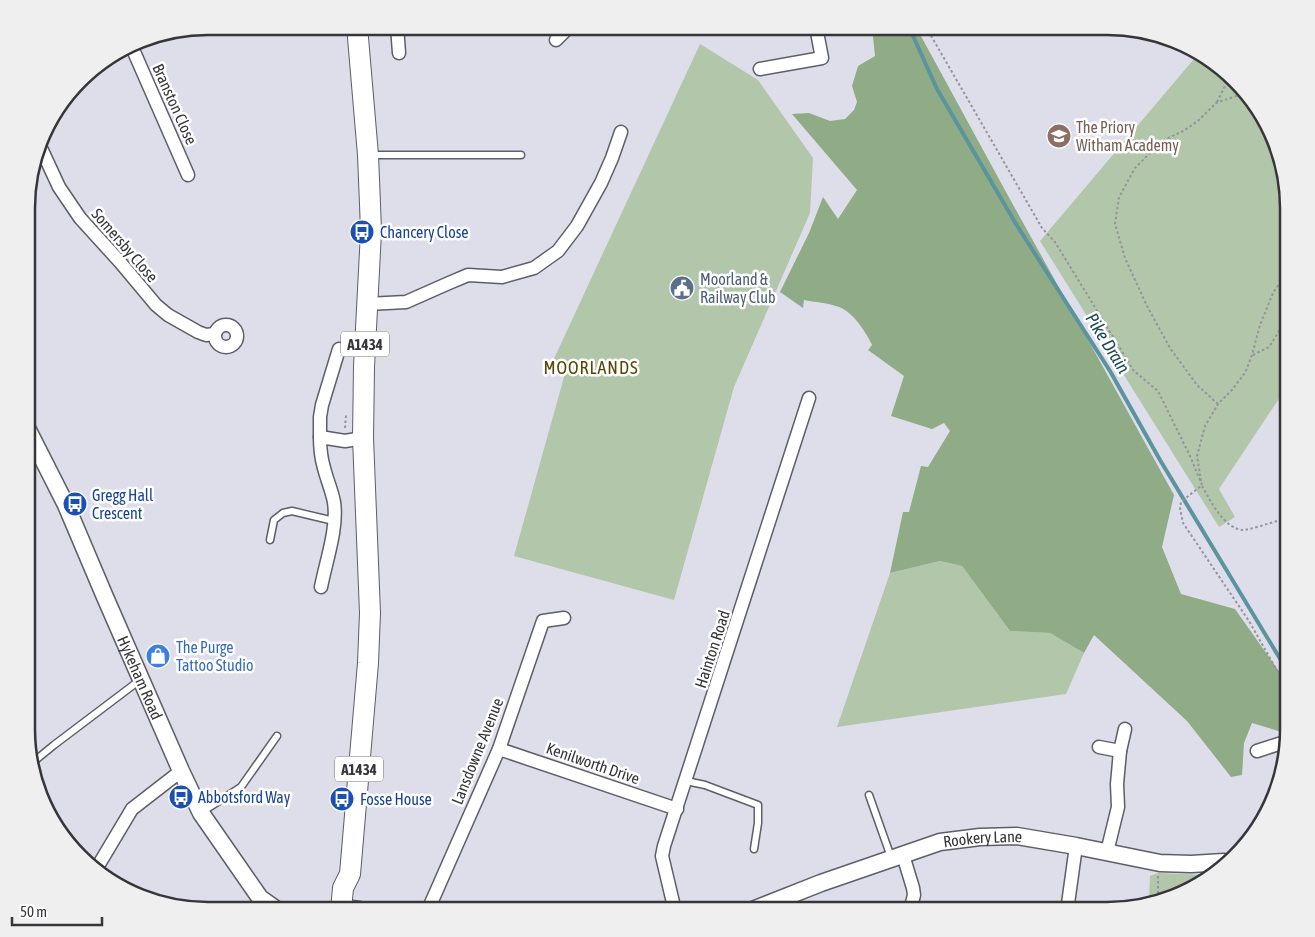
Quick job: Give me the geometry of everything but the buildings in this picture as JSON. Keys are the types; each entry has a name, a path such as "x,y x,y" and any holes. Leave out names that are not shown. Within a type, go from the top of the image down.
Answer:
{"main road":[{"name":"A1434","path":"348,902 354,891 350,874 368,663 370,612 354,435 364,367 371,232 368,155 358,35"}],"street":[{"path":"398,35 399,52"},
{"path":"556,40 561,35"},
{"path":"760,69 822,58 818,35"},
{"name":"Branston Close","path":"134,52 188,175"},
{"path":"367,304 406,302 468,275 502,277 534,268 558,251 577,226 601,183 621,132"},
{"name":"Somersby Close","path":"44,154 59,187 80,218 120,262 156,306 198,332 206,335 215,334"},
{"path":"321,587 333,530 334,501 321,453 320,417 339,349"},
{"name":"Hainton Road","path":"672,902 662,856 664,846 809,398"},
{"path":"320,437 345,441 354,435"},
{"name":"Hykeham Road","path":"35,444 66,505 181,772 201,813 260,898 271,902"},
{"name":"Lansdowne Avenue","path":"431,902 498,749 544,621 564,618"},
{"path":"1107,852 1118,807 1116,784 1125,729"},
{"path":"1257,751 1279,744"},
{"path":"1099,746 1120,751"},
{"name":"Kenilworth Drive","path":"498,749 677,809"},
{"path":"100,863 132,809 181,772"},
{"name":"Rookery Lane","path":"779,902 821,883 940,842 980,837 1017,836 1160,863 1216,862"},
{"path":"1068,902 1076,846"},
{"path":"897,857 914,888 912,902"}],"lane":[{"path":"368,155 521,155"},
{"path":"270,540 274,520 283,513 292,511 334,521"},
{"path":"38,759 141,679"},
{"path":"201,813 241,787 277,736"},
{"path":"686,780 705,785 758,805 758,823 754,849"},
{"path":"869,795 897,857"}],"path":[{"path":"931,35 1042,228 1054,242 1134,371 1158,390 1214,508 1230,525 1243,530 1280,521"},
{"path":"1218,404 1197,385 1170,348 1147,306 1125,258 1114,224 1119,197 1135,168 1162,141 1186,130 1199,120 1216,103 1226,83"},
{"path":"1216,103 1238,95"},
{"path":"1202,485 1197,456 1204,426 1218,404 1245,373 1252,356 1260,325 1280,284"},
{"path":"1252,356 1269,347 1280,330"},
{"path":"346,413 354,435"},
{"path":"1202,485 1181,502 1180,509 1183,522 1249,621 1280,676"},
{"path":"1158,894 1160,863"}],"green space":[{"path":"873,35 920,35 1174,495 1162,547 1181,594 1235,609 1280,673 1280,732 1252,723 1244,743 1242,775 1231,777 1187,721 1094,635 1084,653 1050,633 1010,631 962,566 940,561 890,573 903,512 909,512 921,466 928,467 950,431 944,423 932,429 891,416 904,376 868,350 872,345 862,328 850,314 835,306 804,300 803,308 780,292 809,233 823,197 838,219 857,190 792,114 809,113 830,121 845,119 854,110 857,102 852,86 858,66 875,56"},
{"name":"Moorland & Railway Club","path":"700,44 758,80 813,158 810,213 734,387 674,600 514,556 566,370 552,363"},
{"path":"1194,59 1229,86 1244,103 1257,122 1267,142 1277,175 1280,197 1280,397 1219,489 1235,517 1219,527 1040,241"},
{"path":"940,561 962,566 1010,631 1050,633 1084,653 1066,694 837,727 890,573"},
{"path":"1158,873 1199,875 1173,889 1149,896 1150,876"}],"waterway":[{"name":"Pike Drain","path":"913,35 937,89 1016,224 1110,371 1160,460 1280,659"}],"place":[{"name":"The Priory Witham Academy","path":"1059,136"},
{"name":"Chancery Close","path":"362,232"},
{"name":"Moorland & Railway Club","path":"682,288"},
{"name":"Gregg Hall Crescent","path":"75,504"},
{"name":"The Purge Tattoo Studio","path":"158,656"},
{"name":"Abbotsford Way","path":"181,797"},
{"name":"Fosse House","path":"342,799"}],"district":[{"name":"MOORLANDS","path":"591,367"}]}
